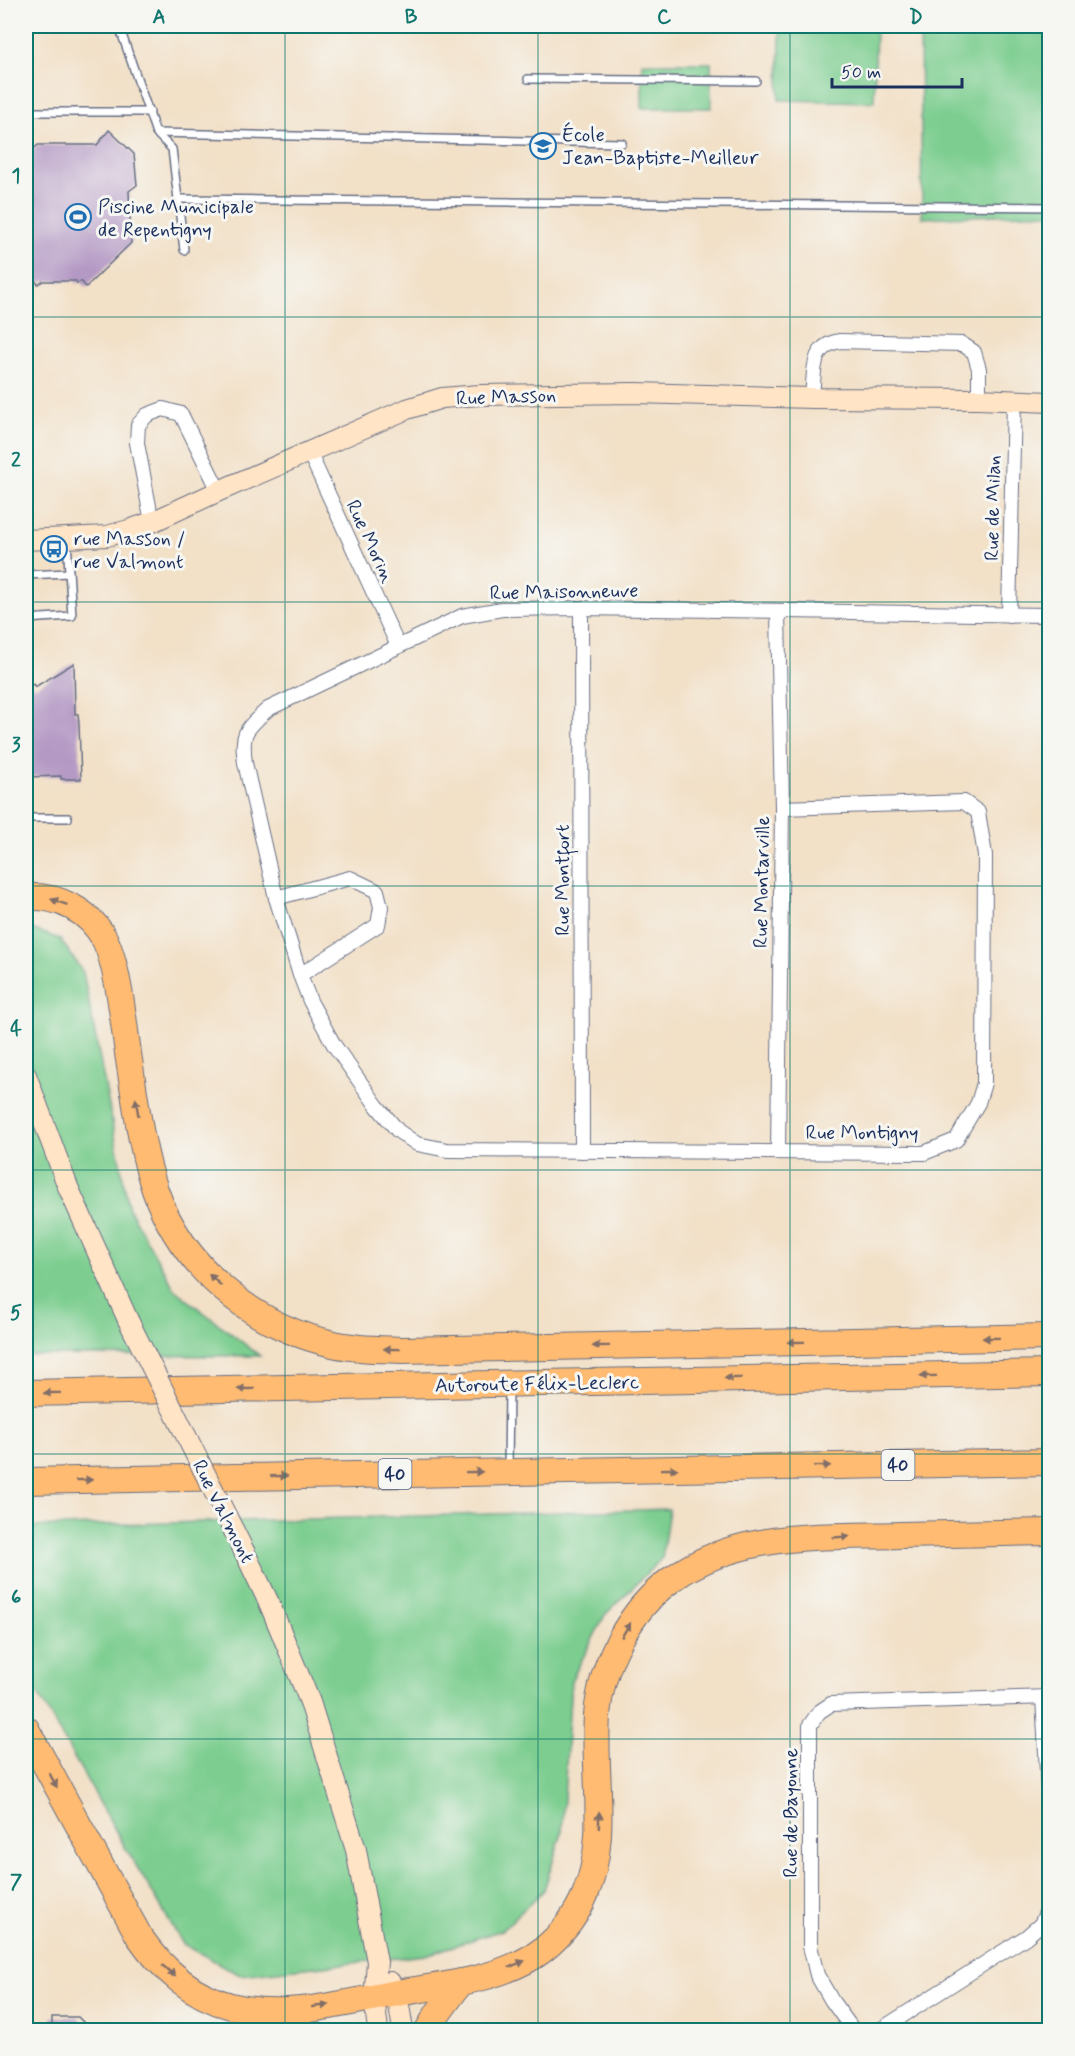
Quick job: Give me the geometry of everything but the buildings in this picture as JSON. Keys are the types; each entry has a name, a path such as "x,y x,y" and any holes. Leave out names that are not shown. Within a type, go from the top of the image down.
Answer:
{"highway":[{"path":"26,897 54,900 73,907 95,925 104,938 115,977 146,1156 162,1206 180,1240 207,1273 252,1310 282,1327 313,1339 347,1347 401,1350 1050,1337"},
{"name":"Autoroute Félix-Leclerc","path":"26,1393 1050,1373"},
{"name":"40","path":"26,1481 1050,1462"},
{"path":"26,1729 133,1925 153,1955 179,1980 213,2000 231,2006 277,2011 386,1996 461,1982 511,1967 536,1954 563,1930 578,1909 591,1877 597,1846 599,1818 597,1715 602,1686 614,1654 631,1622 657,1592 672,1579 720,1553 758,1543 865,1536 1050,1532"},
{"path":"428,2031 461,1982"}],"street":[{"path":"812,398 816,357 822,347 828,343 840,341 962,344 974,352 979,369 979,399"},
{"name":"Rue Masson","path":"26,540 107,536 152,522 407,409 442,398 480,395 635,393 1050,402"},
{"name":"Rue de Milan","path":"1009,615 1014,401"},
{"path":"152,522 137,443 138,425 147,415 163,409 181,414 219,491"},
{"name":"Rue Morin","path":"309,452 398,646"},
{"name":"Rue Maisonneuve","path":"447,1150 417,1144 398,1131 377,1106 334,1045 310,1001 276,898 245,764 242,741 249,727 268,709 462,616 482,611 581,608 1050,615"},
{"name":"Rue Montfort","path":"581,608 582,1151"},
{"name":"Rue Montarville","path":"778,612 782,808 778,1152"},
{"name":"Rue Montigny","path":"447,1150 924,1153 956,1140 978,1103 984,1083 985,855 978,812 964,802 782,808"},
{"path":"276,898 350,878 377,891 381,907 378,925 300,975"},
{"name":"Rue Valmont","path":"26,1075 76,1208 128,1320 245,1553 293,1659 324,1743 360,1867 377,1962 386,1996 403,2031"},
{"path":"1046,1697 1050,1829"},
{"name":"Rue de Bayonne","path":"853,2031 817,1975 810,1946 810,1725 819,1712 831,1704 1046,1697"},
{"path":"880,2031 1026,1937 1041,1924 1050,1904"},
{"name":"Rue Valmont","path":"378,2031 386,1996"}],"lane":[{"path":"119,26 156,133 172,149 184,250"},
{"path":"528,79 756,81"},
{"path":"26,112 150,112"},
{"path":"156,133 622,143"},
{"path":"178,199 1050,207"},
{"path":"26,619 72,616 67,538"},
{"path":"26,575 69,573"},
{"path":"26,818 68,818"},
{"path":"507,1472 509,1383"}],"green space":[{"path":"780,26 876,26 874,102 779,100"},
{"path":"920,26 1049,26 1049,213 922,218"},
{"path":"642,63 711,63 711,108 642,108"},
{"path":"26,927 60,939 83,972 129,1209 175,1290 260,1356 26,1355"},
{"path":"669,1509 662,1558 605,1615 571,1681 562,1832 544,1890 502,1930 426,1955 240,1975 183,1944 26,1673 26,1527"}],"place":[{"name":"École Jean-Baptiste-Meilleur","path":"543,146"},
{"name":"Piscine Municipale de Repentigny","path":"78,217"},
{"name":"rue Masson / rue Valmont","path":"54,549"}]}
